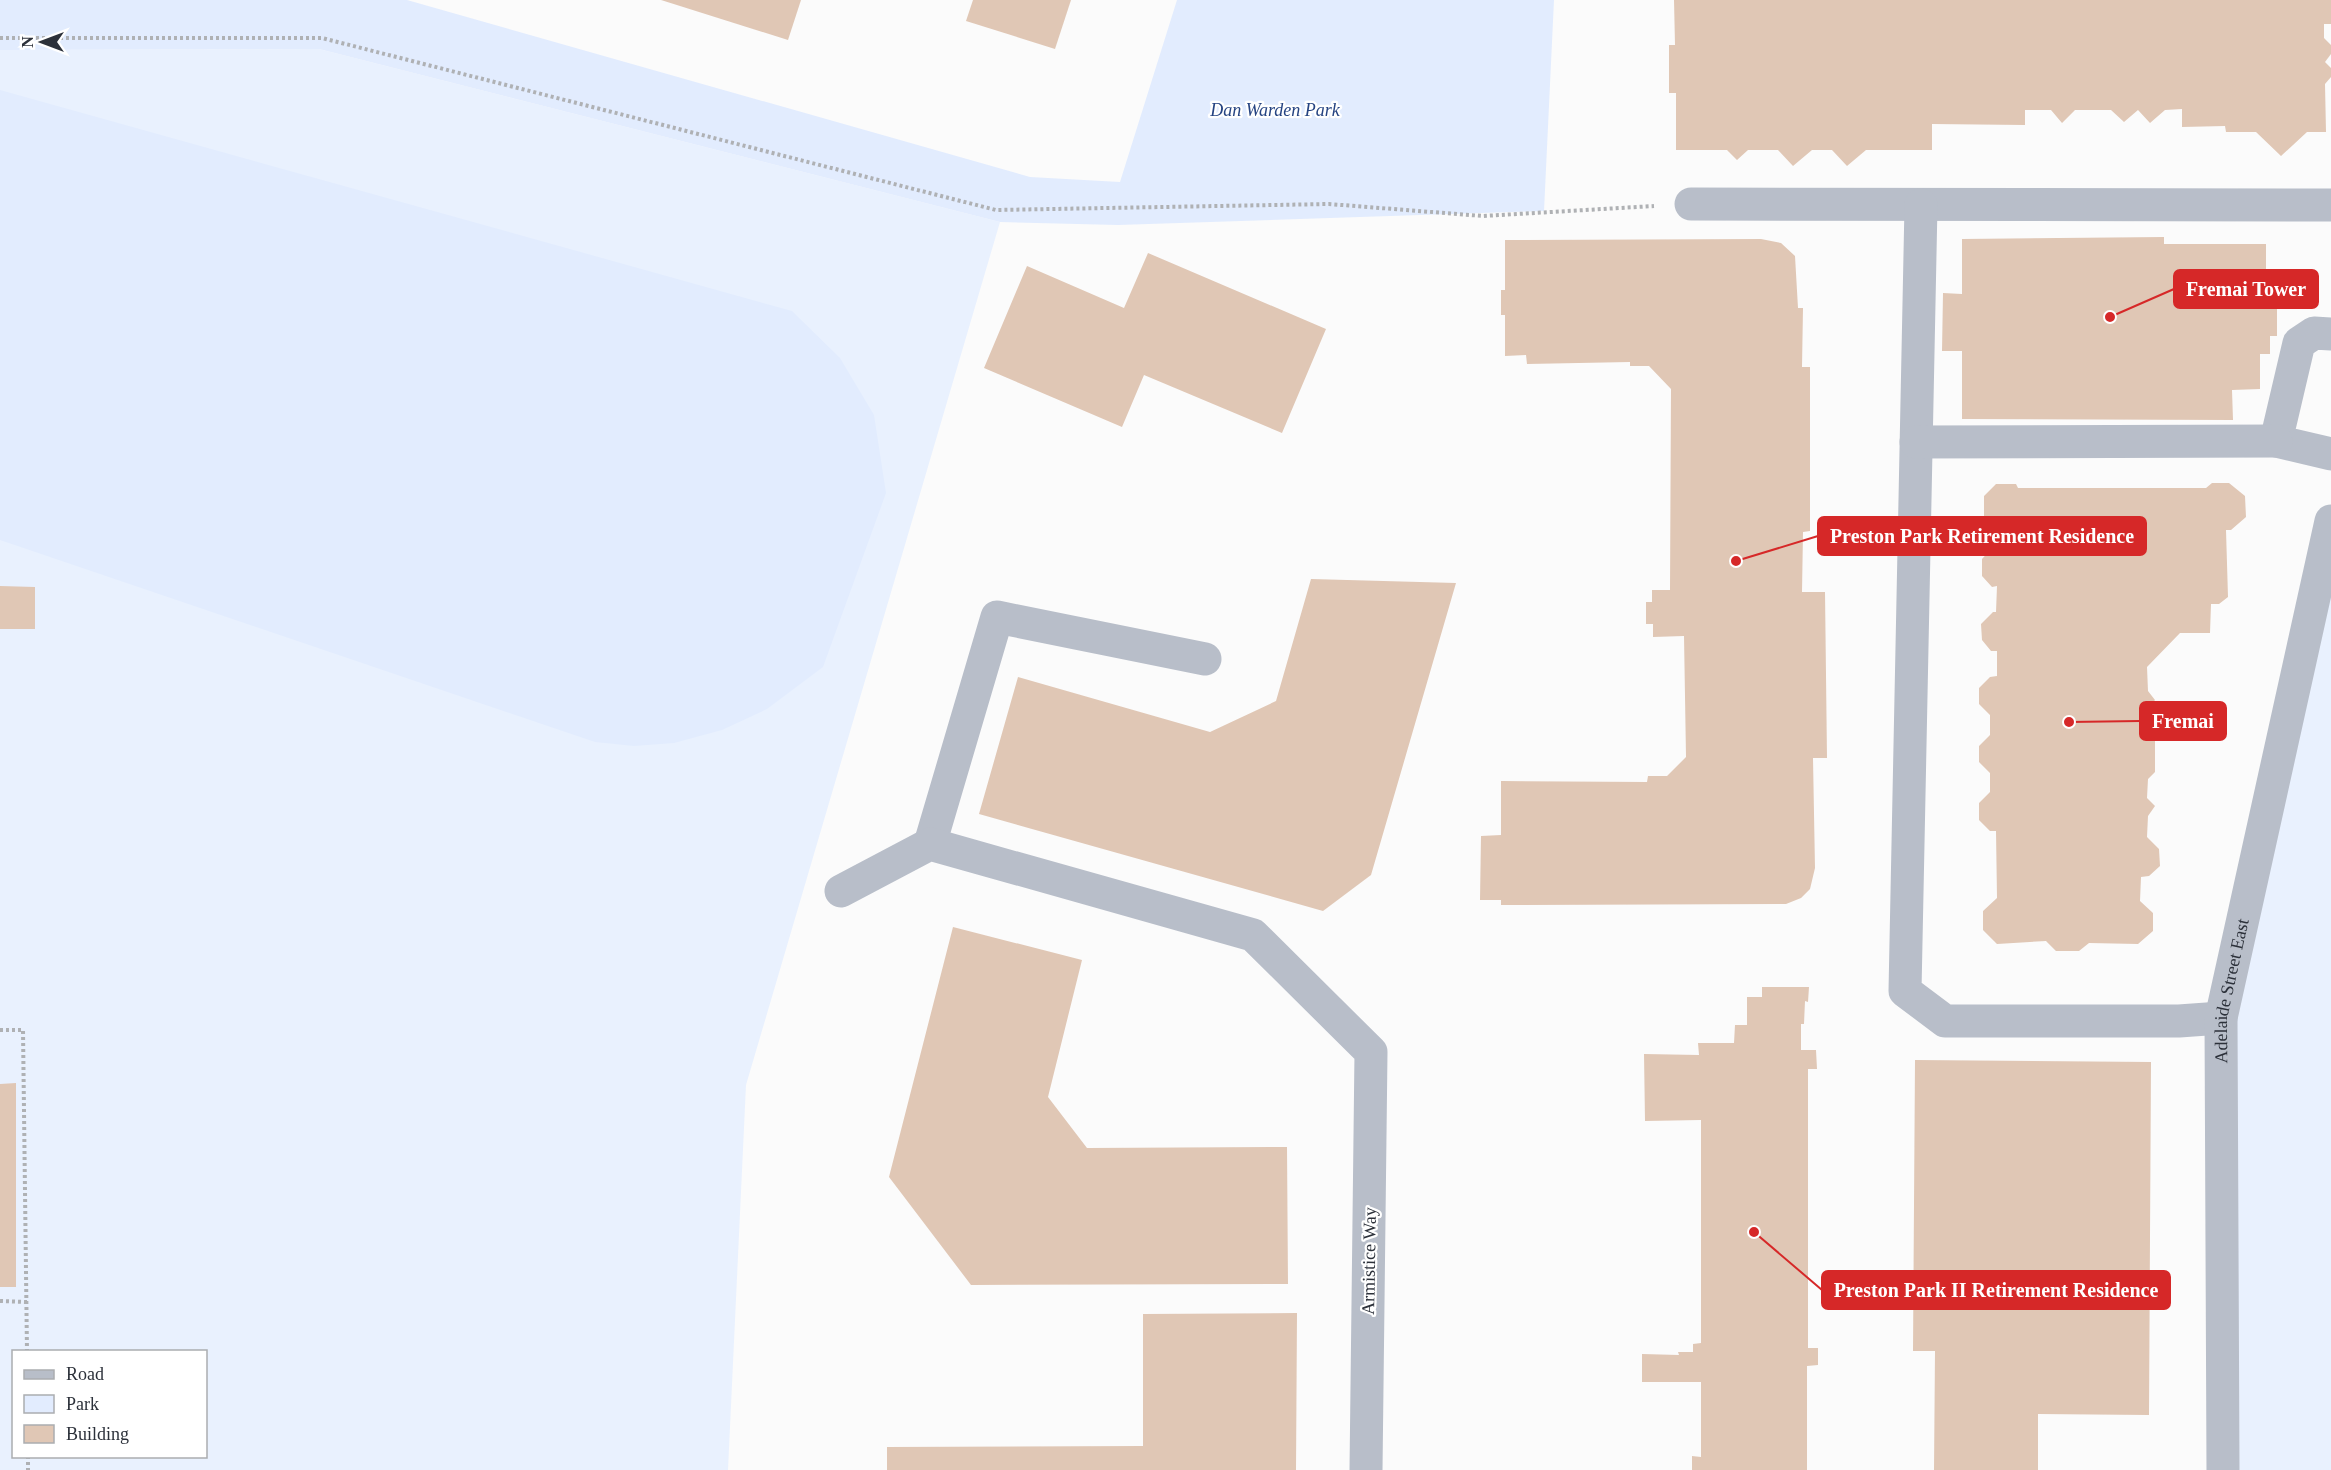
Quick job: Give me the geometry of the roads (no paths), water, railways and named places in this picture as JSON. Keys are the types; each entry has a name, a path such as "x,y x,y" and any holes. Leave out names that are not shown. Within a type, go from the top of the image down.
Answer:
{"street":[{"path":"1690,204 2331,205"},
{"path":"1920,205 1905,991 1945,1021 2179,1021 2221,1018"},
{"path":"2276,441 2299,343 2314,333 2331,334"},
{"path":"1916,442 2276,441 2331,454"},
{"name":"Adelaide Street East","path":"2223,1470 2221,1018 2331,521"},
{"path":"841,891 930,844 997,617 1205,659"},
{"name":"Armistice Way","path":"930,844 1253,935 1371,1052 1366,1470"}],"place":[{"name":"Fremai Tower","path":"2110,317"},
{"name":"Preston Park Retirement Residence","path":"1736,561"},
{"name":"Fremai","path":"2069,722"},
{"name":"Preston Park II Retirement Residence","path":"1754,1232"}],"park label":[{"name":"Dan Warden Park","path":"1275,110"}]}
